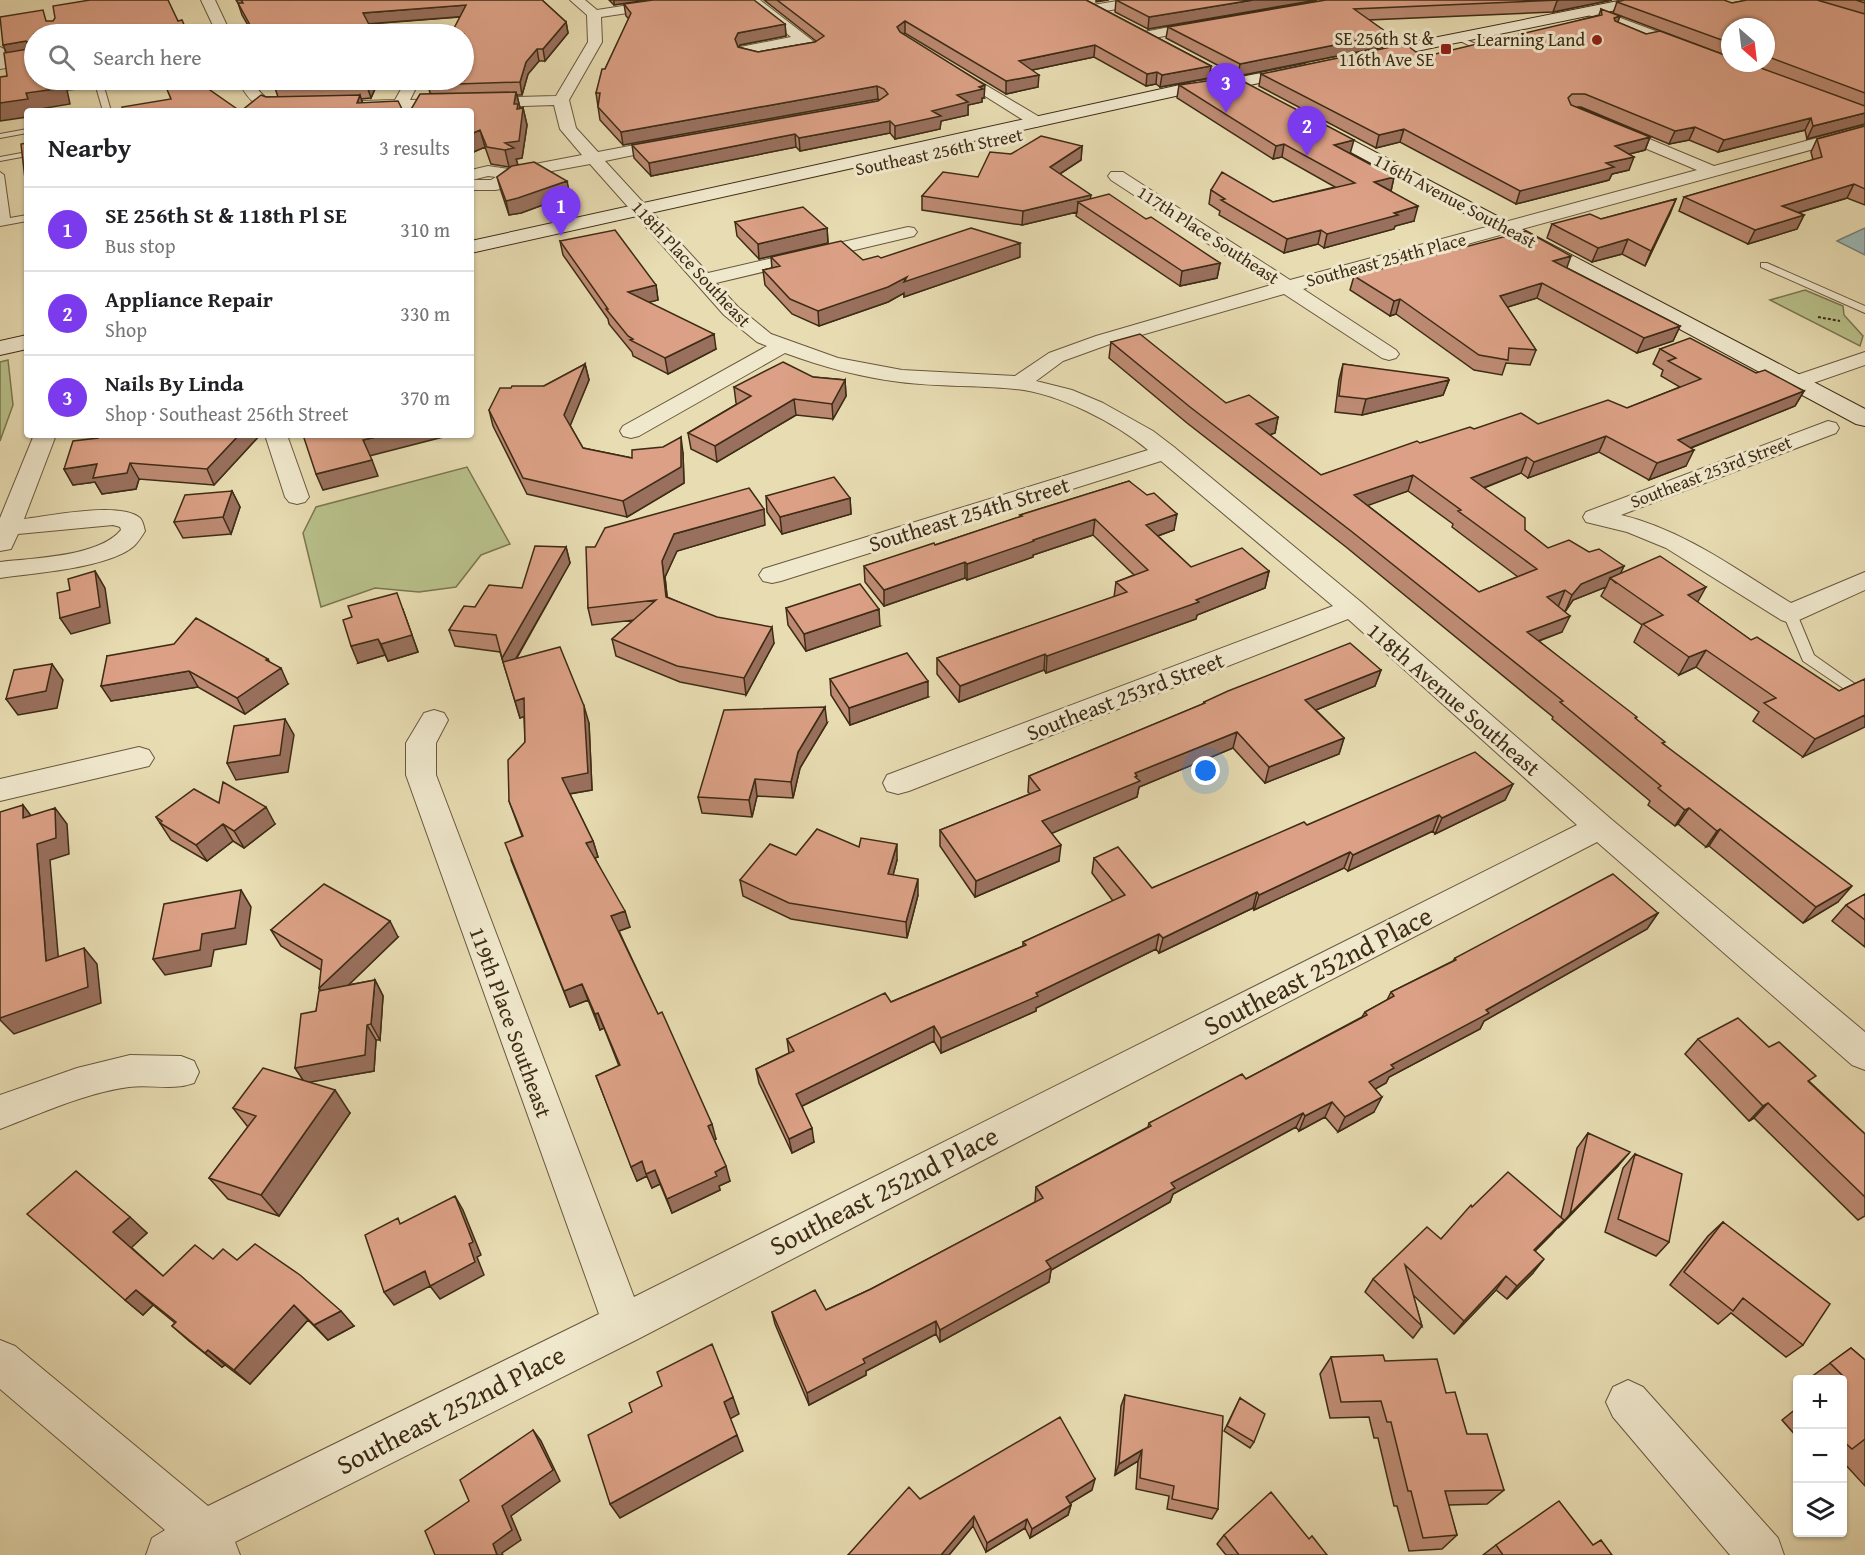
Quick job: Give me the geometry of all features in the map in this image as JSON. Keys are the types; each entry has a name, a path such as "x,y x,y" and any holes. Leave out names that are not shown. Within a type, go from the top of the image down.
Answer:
{"main road":[{"path":"1076,0 1114,20"},
{"path":"1353,59 1645,0"},
{"path":"1139,33 1168,48"},
{"name":"Southeast 256th Street","path":"474,246 1197,86 1236,83 1318,66"},
{"path":"1210,69 1256,94"},
{"name":"Southeast 256th Street","path":"640,211 671,209 1191,99 1213,94 1236,83"},
{"name":"116th Avenue Southeast","path":"1295,115 1865,419"},
{"path":"0,348 24,343"}],"street":[{"path":"208,0 219,24"},
{"path":"577,0 594,14 688,0"},
{"path":"751,0 803,39"},
{"path":"1093,9 1147,0"},
{"path":"1591,11 1705,54"},
{"path":"341,107 561,100 595,42 594,14"},
{"path":"1139,33 1219,22"},
{"path":"941,62 1037,122"},
{"path":"250,90 253,97 267,105 278,108 305,108"},
{"path":"400,105 408,90"},
{"name":"118th Place Southeast","path":"561,100 568,129 703,280 749,328 764,338 833,364 874,373 1019,383"},
{"path":"1596,122 1715,172"},
{"name":"Southeast 254th Place","path":"1019,383 1040,367 1074,349 1287,287 1865,130"},
{"path":"474,174 494,171 506,175 685,140"},
{"path":"474,185 495,185 505,181 506,175"},
{"name":"117th Place Southeast","path":"1117,176 1389,354"},
{"path":"703,280 908,232"},
{"path":"631,431 782,346"},
{"path":"1796,383 1865,358"},
{"name":"118th Avenue Southeast","path":"1019,383 1064,395 1095,408 1121,421 1166,452 1352,608 1600,827 1865,1053"},
{"name":"Southeast 253rd Street","path":"1790,614 1675,543 1635,526 1595,517 1828,428"},
{"path":"4,539 44,438"},
{"path":"277,438 297,497"},
{"name":"Southeast 254th Street","path":"772,575 1166,452"},
{"path":"0,570 103,554 126,542 134,531 131,523 116,517 4,539"},
{"path":"1790,614 1865,580"},
{"name":"Southeast 253rd Street","path":"898,783 1352,608"},
{"name":"119th Place Southeast","path":"434,720 422,743 420,775 623,1324"},
{"path":"0,790 139,758"},
{"name":"Southeast 252nd Place","path":"197,1548 623,1324 1600,827"},
{"path":"0,1112 77,1084 130,1071 181,1072"},
{"path":"0,1361 197,1548"},
{"path":"1628,1402 1761,1555"}],"lane":[{"path":"1615,31 1634,27"},
{"path":"1458,38 1490,52"},
{"path":"1643,42 1662,38"},
{"path":"0,49 1,66 24,63"},
{"path":"101,90 106,108"},
{"path":"0,136 24,132"},
{"path":"0,159 24,155"},
{"path":"0,176 3,223 24,219"},
{"path":"1764,265 1865,310"},
{"path":"1790,614 1808,658 1865,698"}],"green space":[{"path":"1805,290 1843,306 1844,315 1863,336 1860,346 1770,300"},
{"path":"8,360 13,405 0,441 0,362"},
{"path":"467,467 510,544 481,555 456,587 419,592 375,588 321,607 303,533 316,507"}],"water":[{"path":"1865,228 1865,255 1837,241 1841,239"}],"building":[{"path":"90,0 168,0 178,21 182,20 184,24 24,24 24,41 3,45 0,17 43,10 46,21 53,21 55,18 53,6"},
{"path":"241,0 542,0 566,22 543,49 537,49 526,62 520,82 474,84 474,24 456,24 466,5 363,13 369,24 250,24 238,3 243,3"},
{"path":"653,0 754,0 785,24 738,33 735,39 738,47 758,52 815,42 824,36 777,0 1086,0 1211,66 1162,75 1157,72 1147,74 1095,45 1019,61 1039,75 1006,81 905,21 897,27 900,32 985,85 979,87 983,89 957,95 968,102 932,111 941,116 895,126 890,121 799,138 795,134 649,163 632,145 878,101 888,94 877,86 621,132 598,107 600,93 596,93 602,69 605,69 631,13 624,4"},
{"path":"1116,0 1253,0 1149,17"},
{"path":"1326,0 1559,0 1354,9 1389,34 1240,64 1168,27"},
{"path":"1624,0 1724,0 1732,3 1747,0 1817,0 1865,14 1865,93 1775,59 1775,18 1721,18 1721,40 1617,2"},
{"path":"1601,9 1620,16 1614,18 1615,21 1646,34 1660,31 1721,54 1721,72 1772,72 1865,106 1865,113 1813,126 1811,118 1724,140 1695,127 1675,131 1585,94 1572,94 1568,98 1571,105 1650,137 1615,146 1634,157 1606,163 1614,167 1520,191 1404,129 1379,135 1261,74 1405,44 1423,57 1485,42 1491,44 1498,42 1499,39 1602,15"},
{"path":"24,50 24,90 48,90 26,93 28,99 0,103 0,77 7,76 4,53"},
{"path":"1235,77 1354,140 1334,145 1394,177 1374,182 1418,206 1394,213 1398,215 1327,234 1321,230 1287,239 1221,200 1225,199 1211,190 1222,172 1273,202 1355,183 1284,144 1276,146 1179,85"},
{"path":"167,90 210,90 236,108 122,107 171,99"},
{"path":"516,92 514,104 518,104 517,109 523,108 519,141 505,143 514,148 505,150 487,147 480,130 474,133 474,108 412,108 420,94"},
{"path":"261,95 266,97 360,95 357,103 398,101 402,108 245,108"},
{"path":"1865,126 1865,189 1854,184 1782,206 1804,215 1755,230 1684,197 1822,157 1817,139"},
{"path":"1041,136 1082,146 1050,167 1091,195 1023,211 922,196 943,172 978,177 990,152 1011,154"},
{"path":"21,144 24,144 24,170"},
{"path":"534,162 567,181 506,201 497,177 512,166"},
{"path":"1109,194 1146,219 1151,217 1220,263 1182,271 1078,202"},
{"path":"1676,199 1651,251 1628,239 1598,248 1552,224 1590,214 1601,219"},
{"path":"803,207 827,228 758,244 735,222"},
{"path":"971,228 1020,243 904,282 907,277 888,287 818,311 790,299 763,270 780,266 771,257 841,241 863,260 878,256 881,258"},
{"path":"615,230 656,285 628,292 714,334 665,358 630,340 633,339 606,309 608,309 560,241"},
{"path":"1526,231 1571,256 1553,261 1680,326 1644,338 1542,283 1500,296 1536,350 1509,348 1508,360 1479,355 1400,299 1394,301 1354,276"},
{"path":"1140,334 1226,403 1249,395 1278,417 1256,424 1321,475 1417,441 1420,443 1470,427 1474,429 1521,413 1538,424 1608,400 1627,408 1701,379 1668,361 1676,358 1660,349 1690,338 1756,373 1765,370 1804,391 1678,440 1694,450 1657,463 1606,436 1534,462 1527,457 1471,478 1525,518 1525,530 1548,548 1569,540 1589,552 1599,549 1624,566 1581,584 1572,595 1565,590 1547,597 1570,616 1527,632 1637,717 1635,718 1665,742 1662,743 1852,886 1816,907 1720,829 1717,831 1689,808 1685,810 1658,788 1661,786 1560,702 1563,701 1111,342","holes":["1413,475 1461,510 1458,511 1537,569 1479,592 1354,495"]},
{"path":"783,362 813,377 845,380 832,404 794,399 715,446 688,433 751,396 734,387"},
{"path":"585,364 564,415 583,448 632,458 632,450 663,447 681,437 681,467 623,501 523,478 489,410 500,388 544,386"},
{"path":"1343,364 1448,378 1449,380 1366,399 1339,396"},
{"path":"98,438 236,438 207,469 130,463 127,473 93,478 97,464 64,469 73,441"},
{"path":"304,438 371,438 363,440 372,460 316,474"},
{"path":"834,477 850,498 780,517 766,496"},
{"path":"1129,481 1147,495 1154,493 1177,514 1146,525 1191,567 1242,548 1269,571 1196,600 1199,602 1047,656 1045,654 960,686 937,658 1127,592 1116,582 1148,570 1095,519 967,564 965,562 884,590 864,566 934,543 935,545 1022,516 1020,515"},
{"path":"749,488 764,509 674,534 662,561 666,597 717,617 772,627 744,678 677,666 612,639 656,600 588,608 586,547 595,547 605,528"},
{"path":"232,491 223,517 174,522 185,495"},
{"path":"535,546 566,547 502,658 496,635 449,630 464,606 475,607 489,585 522,588"},
{"path":"1660,556 1706,587 1688,595 1751,640 1757,637 1839,691 1865,679 1865,715 1815,739 1764,703 1776,698 1706,650 1689,657 1643,624 1663,615 1610,578"},
{"path":"95,571 100,607 60,618 57,593 70,590 68,579"},
{"path":"860,584 879,609 804,634 786,608"},
{"path":"397,593 412,635 381,644 378,639 351,646 343,620 352,617 348,606"},
{"path":"196,618 281,668 237,698 189,671 101,686 107,656 174,644"},
{"path":"1350,643 1381,670 1305,700 1344,738 1269,767 1237,732 1135,773 1137,776 1135,777 1140,781 1042,821 1061,845 976,881 940,830 1040,790 1029,776 1205,703 1228,691"},
{"path":"560,647 584,706 588,773 562,778 593,841 586,843 625,911 611,916 658,1014 662,1012 712,1124 708,1126 726,1166 715,1172 717,1176 667,1199 655,1170 646,1174 642,1161 631,1167 596,1076 620,1065 598,1013 595,1014 582,984 564,991 505,843 523,836 509,801 508,760 525,742 524,698 515,701 503,662"},
{"path":"907,653 928,681 849,708 830,679"},
{"path":"52,664 46,691 6,699 14,670"},
{"path":"825,707 798,752 791,782 755,779 749,800 698,797 724,710"},
{"path":"285,719 280,755 227,763 234,726"},
{"path":"1475,752 1513,784 1442,818 1439,815 1353,855 1350,852 1259,895 1257,892 1163,938 1159,934 1036,993 1038,996 941,1038 934,1026 796,1094 812,1128 789,1139 756,1069 794,1051 787,1039 885,993 891,1002 1026,945 1023,942 1125,895 1094,858 1118,847 1152,888 1304,822 1307,825"},
{"path":"223,782 266,807 234,831 223,824 196,845 160,823 162,821 156,817 194,789 219,803"},
{"path":"23,805 23,818 55,808 56,838 37,844 46,961 84,948 88,987 0,1018 0,812"},
{"path":"817,829 859,847 861,838 897,844 888,874 918,879 906,922 789,903 740,880 770,844 796,855"},
{"path":"1613,874 1658,913 1486,1010 1489,1013 1391,1065 1394,1068 1369,1082 1382,1097 1345,1117 1332,1102 1305,1116 1303,1113 1171,1183 1175,1188 1046,1261 1051,1268 940,1330 936,1321 863,1359 865,1363 807,1393 772,1312 815,1290 826,1310 871,1289 1043,1198 1036,1187 1151,1126 1149,1123 1242,1074 1246,1079 1367,1015 1365,1012 1394,996 1391,992 1456,960 1455,958"},
{"path":"324,884 390,921 319,988 322,960 271,930"},
{"path":"241,890 235,928 202,934 200,950 153,959 164,904"},
{"path":"1865,894 1865,920 1846,905"},
{"path":"375,980 371,1024 367,1025 365,1055 295,1068 301,1014 316,1011 319,991"},
{"path":"1738,1018 1769,1047 1779,1042 1816,1076 1808,1081 1865,1134 1865,1197 1768,1103 1763,1106 1698,1039"},
{"path":"263,1068 335,1090 261,1195 209,1178 256,1116 233,1108"},
{"path":"1588,1133 1630,1152 1570,1214"},
{"path":"1635,1154 1682,1174 1669,1242 1618,1219"},
{"path":"76,1171 130,1217 113,1232 163,1276 195,1245 213,1259 223,1249 237,1260 255,1244 300,1275 341,1311 314,1325 294,1305 234,1370 208,1350 205,1353 172,1326 176,1322 136,1290 125,1300 27,1214"},
{"path":"1508,1172 1564,1220 1534,1250 1544,1259 1517,1286 1506,1276 1464,1321 1405,1265 1422,1326 1373,1279 1427,1227 1441,1239 1471,1205 1472,1207"},
{"path":"455,1196 473,1242 469,1244 475,1262 430,1286 425,1271 384,1292 365,1235 398,1218 400,1224"},
{"path":"1723,1222 1830,1304 1803,1345 1743,1298 1733,1311 1684,1272"},
{"path":"712,1344 733,1397 724,1402 737,1435 610,1504 588,1435 632,1412 629,1403 662,1386 657,1372"},
{"path":"1851,1348 1865,1360 1865,1439 1852,1449 1847,1444 1847,1375 1842,1375 1830,1363"},
{"path":"1383,1355 1385,1361 1437,1359 1446,1393 1455,1392 1467,1434 1487,1434 1504,1490 1445,1491 1457,1535 1423,1538 1411,1491 1408,1491 1391,1422 1387,1422 1381,1401 1341,1402 1331,1357"},
{"path":"1125,1395 1223,1416 1218,1509 1172,1499 1174,1486 1140,1478 1142,1450 1119,1464"},
{"path":"1240,1398 1265,1414 1254,1442 1227,1426"},
{"path":"1060,1417 1095,1479 1066,1497 1071,1505 1032,1529 1027,1519 987,1543 974,1516 941,1555 848,1555 909,1487 920,1499"},
{"path":"533,1430 553,1470 502,1506 512,1530 493,1544 497,1555 435,1555 425,1531 469,1501 460,1480"},
{"path":"1271,1492 1309,1539 1312,1536 1327,1555 1239,1555 1224,1535"},
{"path":"1559,1501 1593,1545 1601,1540 1612,1555 1503,1555 1496,1545"}],"place":[{"name":"Learning Land","path":"1597,40"},
{"name":"SE 256th St & 116th Ave SE","path":"1446,49"},
{"name":"Nails By Linda","path":"1226,113"},
{"name":"Appliance Repair","path":"1307,156"},
{"name":"SE 256th St & 118th Pl SE","path":"561,236"}]}
